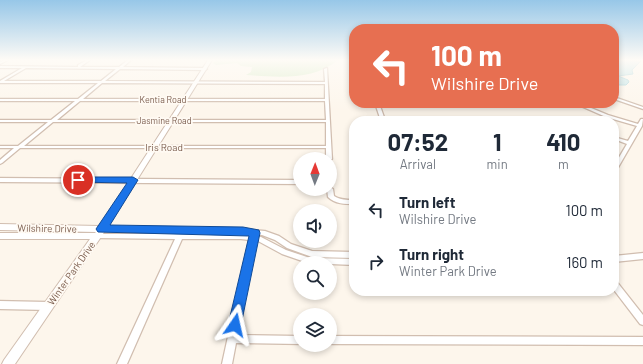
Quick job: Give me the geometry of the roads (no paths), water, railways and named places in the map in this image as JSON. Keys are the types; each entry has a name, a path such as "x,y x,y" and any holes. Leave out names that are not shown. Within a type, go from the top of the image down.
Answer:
{"street":[{"path":"0,82 9,77"},
{"path":"0,162 109,77"},
{"name":"Winter Park Drive","path":"8,364 99,232 200,77"},
{"path":"326,77 328,152"},
{"path":"0,82 326,84"},
{"name":"Kentia Road","path":"0,100 327,100"},
{"path":"619,100 643,108"},
{"path":"588,108 607,116"},
{"path":"619,120 640,126"},
{"path":"619,160 643,120"},
{"name":"Jasmine Road","path":"0,121 328,121"},
{"path":"619,140 630,143"},
{"name":"Iris Road","path":"0,147 328,147"},
{"path":"0,180 293,182"},
{"path":"331,196 334,200 349,202"},
{"name":"Wilshire Drive","path":"0,228 241,237 254,236 263,233 277,238 289,246 312,254 349,255"},
{"path":"2,236 12,228"},
{"name":"Wilshire Drive","path":"2,236 99,232"},
{"path":"122,364 180,234"},
{"path":"227,364 254,236"},
{"name":"Wilshire Drive","path":"254,236 284,252 310,261 349,262"},
{"path":"619,258 643,256"},
{"path":"619,290 643,321"},
{"path":"0,305 48,306"},
{"path":"232,339 293,340"},
{"path":"337,340 643,341"}],"water":[{"path":"619,77 628,80 629,82 626,85 619,85"}]}
